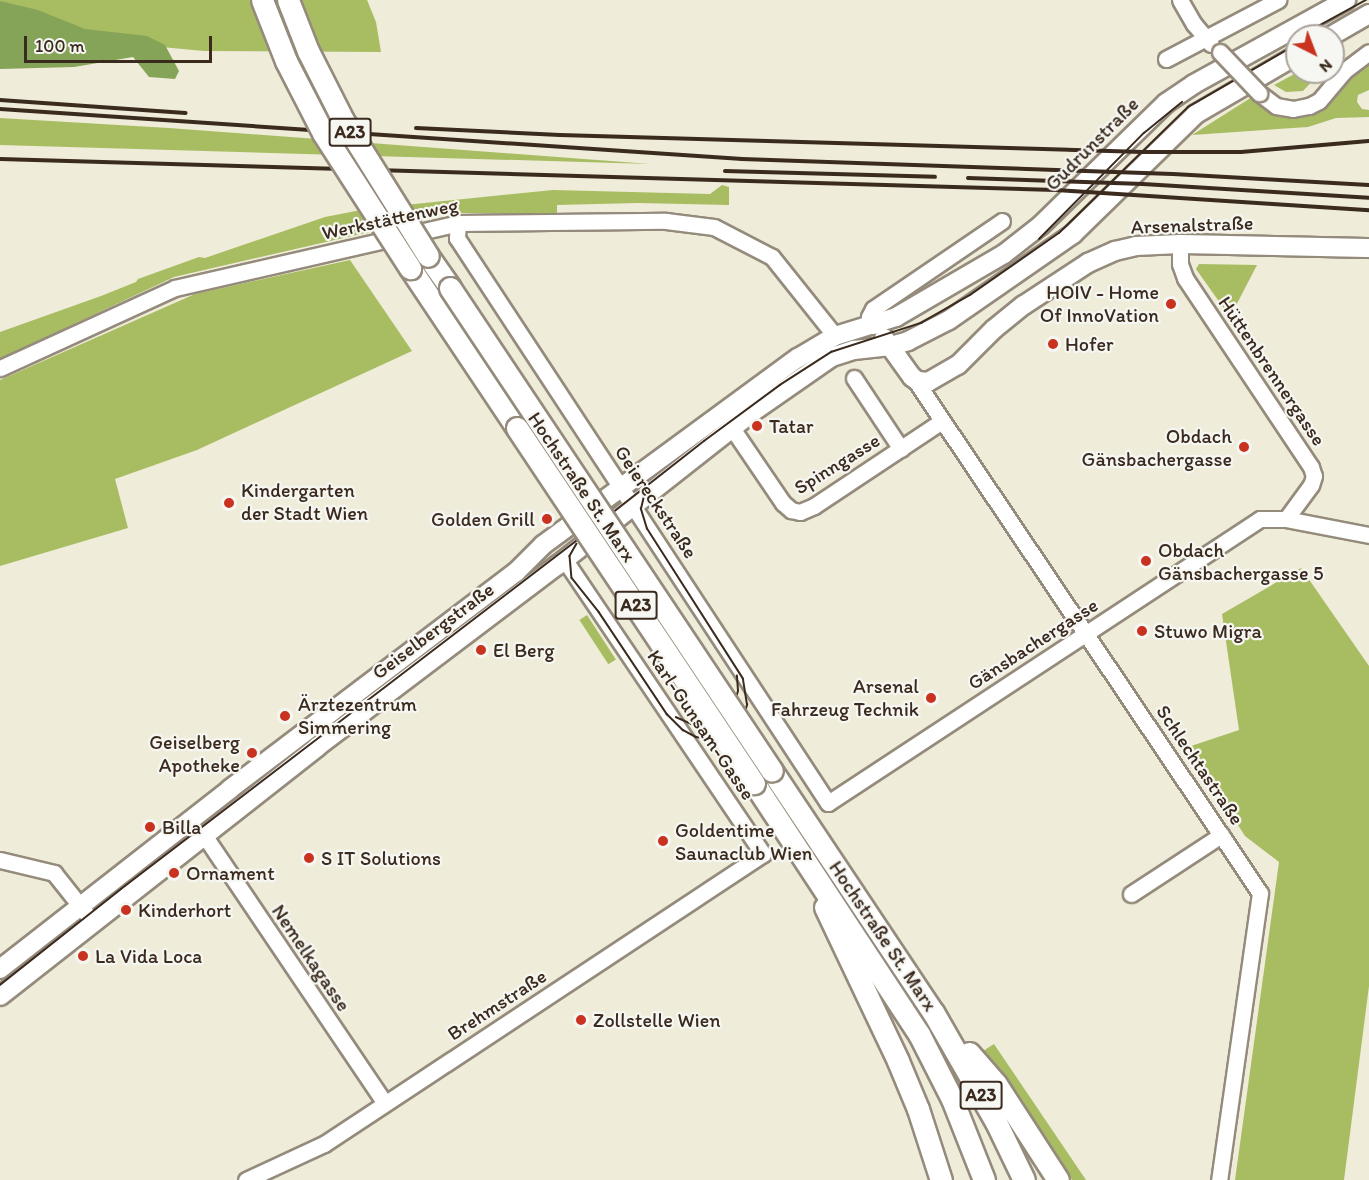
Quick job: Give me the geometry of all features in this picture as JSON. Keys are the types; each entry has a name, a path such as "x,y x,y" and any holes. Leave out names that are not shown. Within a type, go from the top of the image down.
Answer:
{"highway":[{"name":"Hochstraße St. Marx","path":"262,0 302,95 345,170 797,846 919,1034 952,1099 984,1180"},
{"name":"Hochstraße St. Marx","path":"288,0 308,51 329,93 403,217 933,1012 996,1122 1024,1180"},
{"path":"797,846 898,1061 918,1109 941,1180"},
{"path":"933,1012 996,1084 1058,1180"}],"main road":[{"name":"Gudrunstraße","path":"838,345 873,326 896,317 980,269 1028,237 1134,132 1177,95 1346,0"},
{"path":"1345,28 1369,15"},
{"path":"838,345 891,346 939,327 1042,258 1073,234 1196,114 1285,62"},
{"name":"Arsenalstraße","path":"915,380 928,382 945,375 1013,313 1096,259 1136,246 1180,244 1369,248"},
{"path":"873,326 891,346 915,380"},
{"name":"Geiselbergstraße","path":"0,996 204,835 634,507 732,428 820,364 838,345"},
{"name":"Geiselbergstraße","path":"0,969 230,789 516,572 543,545 798,358 838,345"}],"street":[{"path":"1180,0 1205,39 1259,93 1276,106 1293,109 1309,106 1319,101 1344,71 1369,52"},
{"path":"1166,59 1278,0"},
{"name":"Werkstättenweg","path":"0,368 176,288 458,223 666,221 714,227 772,257 838,345"},
{"path":"873,326 869,317 873,309 1002,221"},
{"name":"Geiereckstraße","path":"458,223 457,238 828,803"},
{"name":"Hüttenbrennergasse","path":"1180,244 1182,274 1311,467 1314,476 1311,485 1286,519"},
{"path":"854,378 901,449"},
{"name":"Schlechtastraße","path":"915,380 1260,893 1219,1180"},
{"name":"Spinngasse","path":"732,428 783,503 795,512 814,506 942,421"},
{"name":"Gänsbachergasse","path":"828,803 1260,519 1286,519"},
{"path":"1286,519 1369,535"},
{"name":"Karl-Gunsam-Gasse","path":"565,560 763,854"},
{"name":"Nemelkagasse","path":"204,835 385,1103"},
{"path":"1131,894 1221,835"},
{"name":"Brehmstraße","path":"246,1180 324,1144 763,854"},
{"path":"0,860 54,873 93,922"}],"green space":[{"path":"0,0 367,0 376,22 381,52 204,51 0,32"},
{"path":"0,1 38,10 85,29 147,36 165,45 179,71 175,79 149,77 133,57 74,67 0,69"},
{"path":"1369,61 1369,90 1358,95 1357,102 1362,109 1369,110 1369,117 1336,118 1308,127 1192,135 1252,97 1265,108 1284,117 1310,114 1330,101 1347,80"},
{"path":"1285,79 1285,84 1310,84 1303,91 1286,92 1274,85"},
{"path":"0,118 169,128 650,164 0,145"},
{"path":"722,185 729,187 729,205 638,203 557,205 557,213 448,213 448,208 441,208 441,214 417,221 174,277 0,359 0,332 101,296 136,282 138,279 199,257 205,258 325,217 366,209 553,190 710,194"},
{"path":"350,260 412,351 197,450 115,479 128,528 0,566 0,380 195,294"},
{"path":"1199,264 1257,265 1230,317 1196,269"},
{"path":"1301,568 1369,666 1369,986 1344,1180 1235,1180 1279,862 1245,836 1188,747 1239,730 1222,614"},
{"path":"587,615 616,659 608,664 579,620"},
{"path":"994,1044 1086,1180 1072,1180 983,1051"}],"tram line":[{"path":"1322,24 1366,0"},
{"path":"0,985 121,889 780,385 831,352 921,323 970,295 1059,233 1188,107 1285,51"},
{"path":"1039,239 1144,133 1182,102"},
{"path":"577,544 570,556 572,578 599,612 667,714 683,730 696,737 710,739 730,733 743,719 747,705 743,679 647,529 641,509 646,487"},
{"path":"676,717 692,724 717,720 735,701 738,691 737,676"}],"railway":[{"path":"0,100 186,113"},
{"path":"0,109 742,159 1173,174 1369,185"},
{"path":"416,128 560,135 1143,152 1241,152 1369,141"},
{"path":"0,159 1056,190 1369,210"},
{"path":"725,171 935,177"},
{"path":"968,178 1143,184 1369,198"}],"place":[{"name":"HOIV - Home Of InnoVation","path":"1171,304"},
{"name":"Hofer","path":"1053,344"},
{"name":"Tatar","path":"757,426"},
{"name":"Obdach Gänsbachergasse","path":"1244,447"},
{"name":"Kindergarten der Stadt Wien","path":"229,503"},
{"name":"Golden Grill","path":"547,519"},
{"name":"Obdach Gänsbachergasse 5","path":"1146,561"},
{"name":"Stuwo Migra","path":"1142,631"},
{"name":"El Berg","path":"481,650"},
{"name":"Arsenal Fahrzeug Technik","path":"931,698"},
{"name":"Ärztezentrum Simmering","path":"285,716"},
{"name":"Geiselberg Apotheke","path":"252,753"},
{"name":"Billa","path":"150,827"},
{"name":"Goldentime Saunaclub Wien","path":"663,841"},
{"name":"S IT Solutions","path":"309,858"},
{"name":"Ornament","path":"174,873"},
{"name":"Kinderhort","path":"126,910"},
{"name":"La Vida Loca","path":"83,956"},
{"name":"Zollstelle Wien","path":"581,1020"}]}
